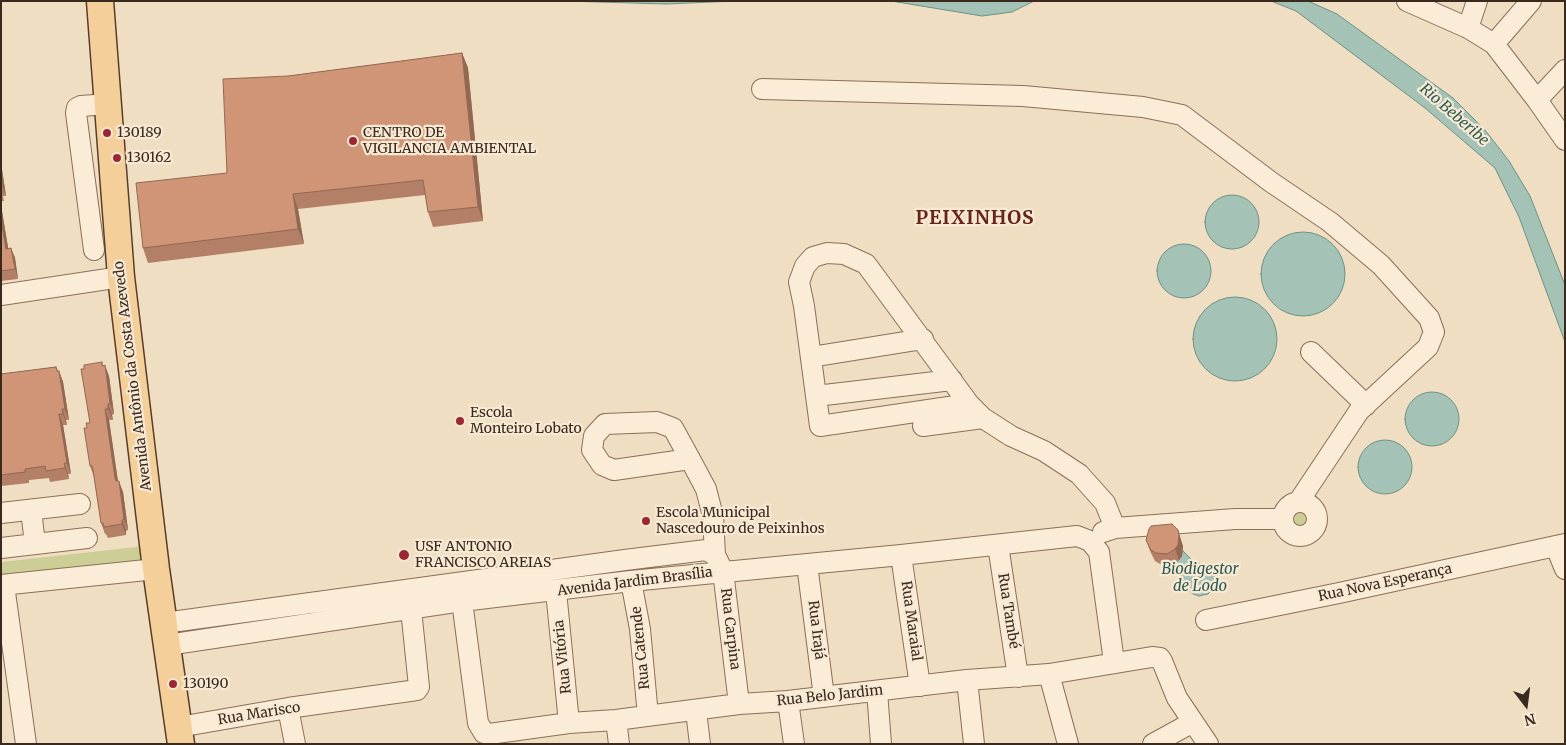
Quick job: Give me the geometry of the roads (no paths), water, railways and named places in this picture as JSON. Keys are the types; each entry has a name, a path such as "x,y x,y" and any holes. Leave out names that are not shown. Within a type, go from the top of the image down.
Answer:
{"main road":[{"name":"Avenida Antônio da Costa Azevedo","path":"100,4 121,277 156,569 179,739"}],"street":[{"path":"1407,1 1468,28 1494,44 1538,100 1565,140"},
{"path":"1468,28 1477,1"},
{"path":"1494,44 1531,1"},
{"path":"1538,100 1565,70"},
{"path":"762,89 1023,96 1143,107 1182,116 1330,222 1381,265 1429,318 1434,332 1428,348 1366,405 1354,420 1300,501 1289,505 1285,509 1282,519 1283,524 1289,533 1300,536 1310,533 1316,524 1316,513 1310,504 1300,501"},
{"path":"94,250 76,113 77,108 81,106 108,104"},
{"path":"976,411 820,426 799,282 804,266 813,257 827,254 844,254 866,264 976,411 1011,436 1044,451 1079,474 1104,503 1116,528"},
{"path":"1,295 121,277"},
{"path":"811,357 923,339"},
{"path":"1311,352 1366,405"},
{"path":"816,396 952,380"},
{"path":"923,426 976,411"},
{"name":"Rua Carpina","path":"690,459 706,489 713,516 739,704"},
{"path":"1,513 80,504"},
{"path":"31,510 35,544"},
{"name":"Avenida Jardim Brasília","path":"165,634 411,609 462,601 556,591 631,581 719,563 807,564 1077,536 1092,545 1116,528 1235,519 1282,519"},
{"path":"1,548 87,538"},
{"name":"Rua També","path":"998,545 1018,677"},
{"path":"1092,545 1114,662"},
{"path":"1561,546 1565,569"},
{"name":"Rua Nova Esperança","path":"1206,620 1561,546"},
{"name":"Avenida Jardim Brasília","path":"165,634 643,558 706,550 719,563"},
{"name":"Rua Maraial","path":"901,555 920,686"},
{"name":"Rua Irajá","path":"807,564 824,697"},
{"path":"26,742 3,585 156,569"},
{"name":"Rua Catende","path":"631,581 640,628 648,716"},
{"name":"Rua Vitória","path":"556,591 569,723"},
{"path":"462,601 478,723 484,733 502,737"},
{"name":"Rua Marisco","path":"179,739 288,708 417,690 419,687 411,609"},
{"name":"Rua Belo Jardim","path":"502,737 569,723 616,720 739,704 788,701 967,680 1049,674 1152,657 1160,658 1177,698 1193,722"},
{"path":"1049,674 1068,744"},
{"path":"967,680 974,744"},
{"path":"877,691 881,744"},
{"path":"788,701 794,744"},
{"path":"288,708 295,744"},
{"path":"696,711 700,744"},
{"path":"616,720 619,744"},
{"path":"1153,744 1193,722 1208,744"}],"water":[{"path":"564,1 736,1 666,4"},
{"path":"891,1 1034,1 1012,12 982,16"},
{"name":"Rio Beberibe","path":"1271,1 1308,1 1337,14 1453,98 1485,130 1509,161 1530,196 1565,285 1565,342 1519,217 1495,168 1425,108 1296,11"},
{"path":"1227,195 1237,195 1247,199 1255,207 1259,222 1255,237 1247,245 1237,249 1227,249 1217,245 1209,237 1205,227 1205,217 1209,207 1217,199"},
{"path":"1303,232 1326,239 1338,251 1345,274 1338,297 1326,309 1303,316 1280,309 1268,297 1261,274 1268,251 1280,239"},
{"path":"1179,244 1189,244 1199,248 1207,256 1211,271 1207,286 1199,294 1189,298 1179,298 1169,294 1161,286 1157,276 1157,266 1161,256 1169,248"},
{"path":"1235,297 1258,304 1270,316 1277,339 1270,362 1258,374 1235,381 1212,374 1200,362 1193,339 1200,316 1212,304"},
{"path":"1427,392 1437,392 1447,396 1455,404 1459,419 1455,434 1447,442 1437,446 1427,446 1417,442 1409,434 1405,424 1405,414 1409,404 1417,396"},
{"path":"1380,440 1390,440 1400,444 1408,452 1412,467 1408,482 1400,490 1390,494 1380,494 1370,490 1362,482 1358,472 1358,462 1362,452 1370,444"},
{"name":"Biodigestor de Lodo","path":"1183,551 1195,563 1206,564 1214,571 1216,576 1215,586 1208,594 1199,596 1193,594 1185,587 1173,564 1179,560"}],"place":[{"name":"130189","path":"107,133"},
{"name":"CENTRO DE VIGILANCIA AMBIENTAL","path":"353,141"},
{"name":"130162","path":"117,158"},
{"name":"Escola Monteiro Lobato","path":"460,421"},
{"name":"Escola Municipal Nascedouro de Peixinhos","path":"646,521"},
{"name":"USF ANTONIO FRANCISCO AREIAS","path":"404,555"},
{"name":"130190","path":"173,684"}],"district":[{"name":"PEIXINHOS","path":"975,219"}]}
